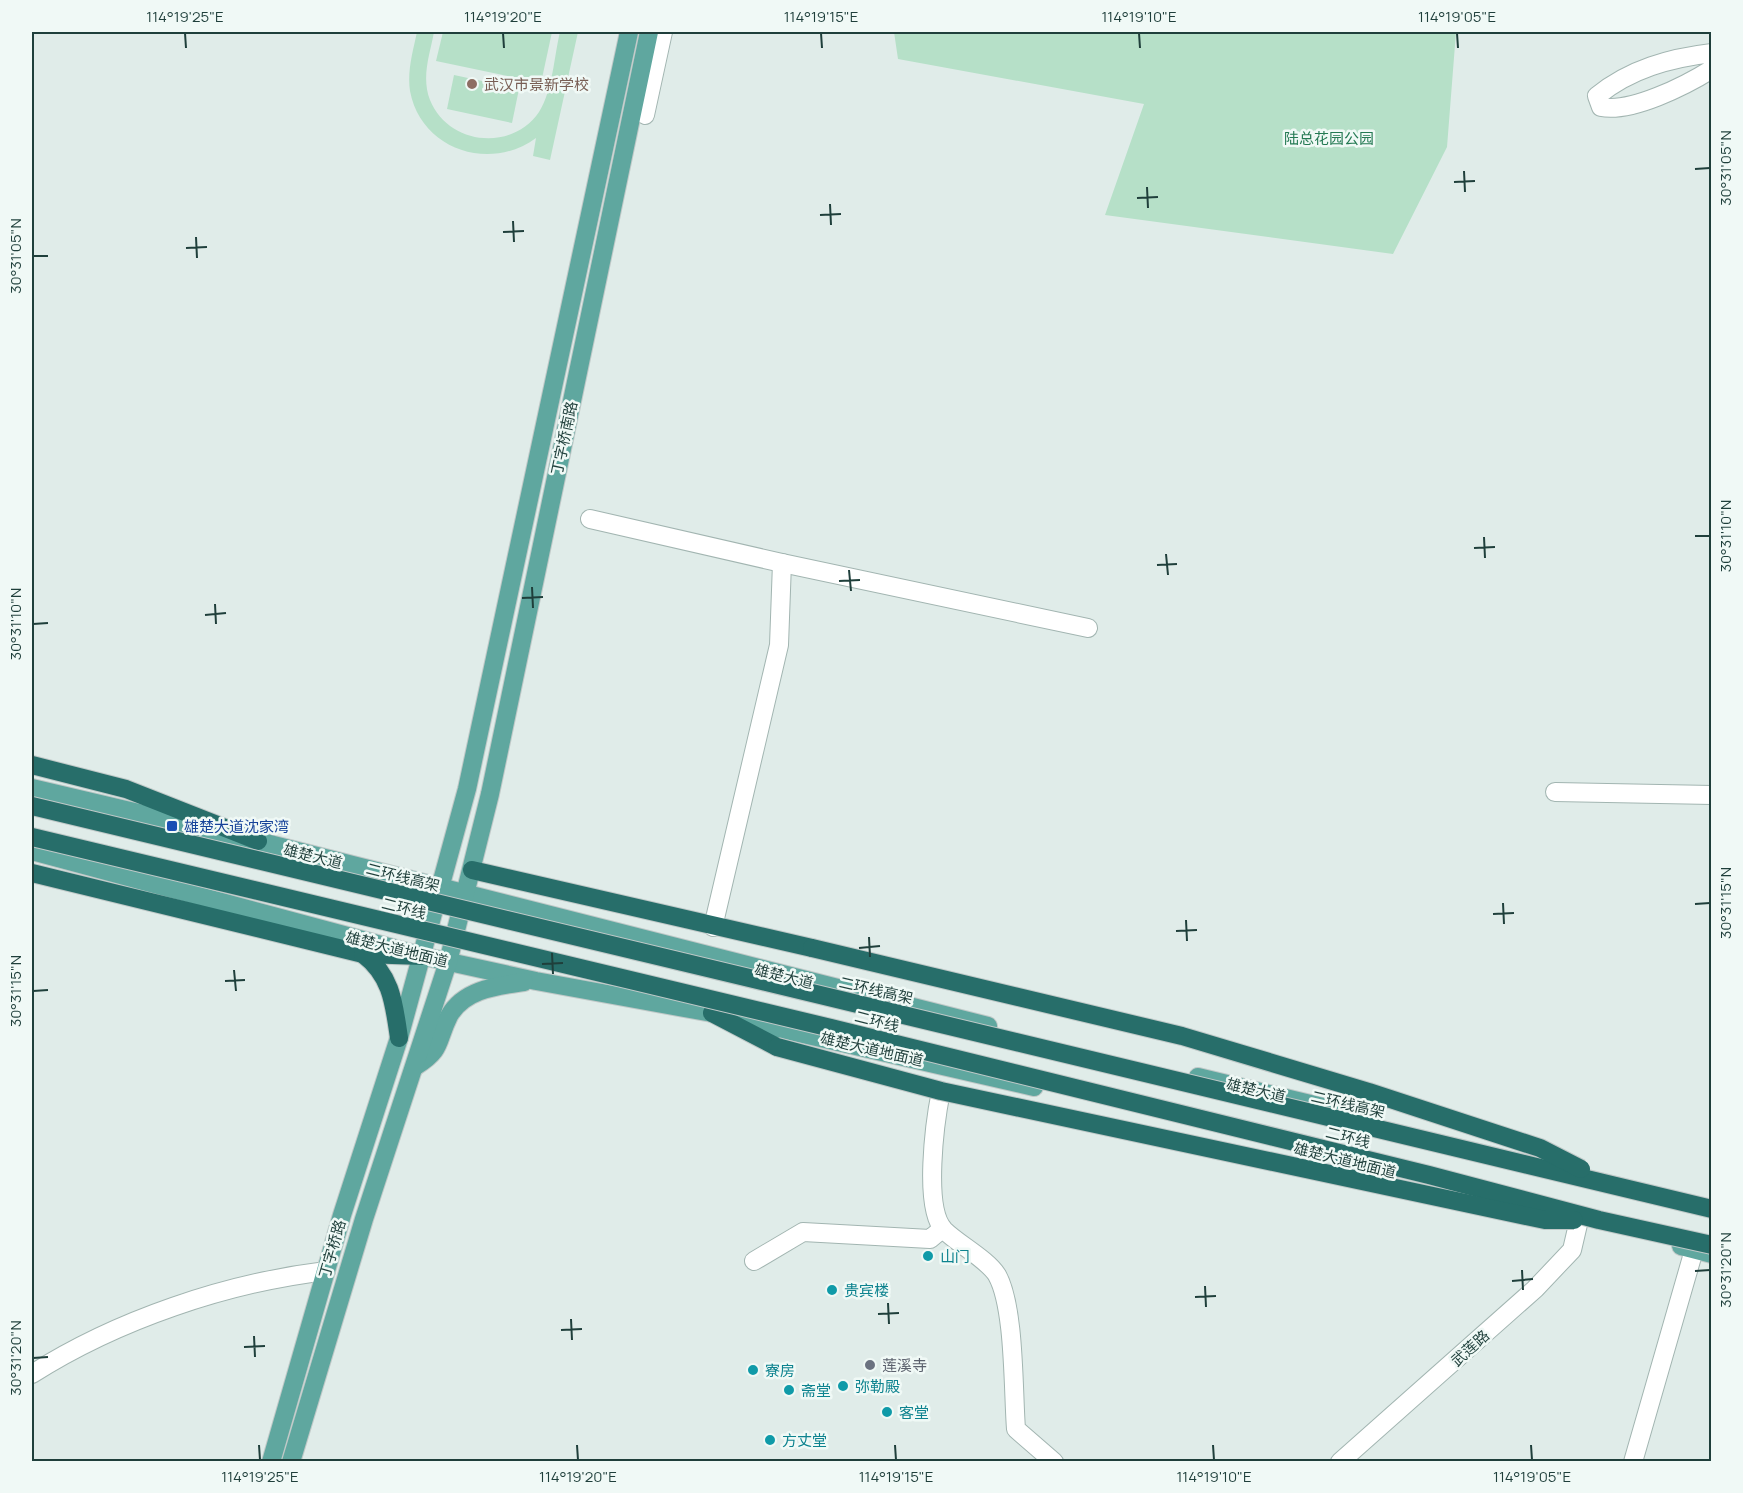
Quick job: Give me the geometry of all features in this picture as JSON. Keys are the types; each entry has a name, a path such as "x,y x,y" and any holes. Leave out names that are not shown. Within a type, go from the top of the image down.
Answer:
{"highway":[{"path":"32,765 144,795 258,842"},
{"name":"二环线高架","path":"32,806 1712,1207"},
{"name":"二环线","path":"32,837 842,1031 1599,1220 1706,1250"},
{"path":"472,870 812,948 1191,1039 1369,1092 1539,1148 1607,1182"},
{"path":"34,874 363,954 422,956"},
{"path":"363,954 380,969 389,984 399,1038"},
{"path":"712,1013 777,1047 941,1091 1545,1220 1599,1220"}],"main road":[{"name":"丁字桥南路","path":"422,956 467,789 629,32"},
{"name":"丁字桥南路","path":"448,962 490,794 649,32"},
{"name":"雄楚大道","path":"32,788 258,842 1094,1053 1289,1097 1712,1207"},
{"name":"雄楚大道地面道","path":"32,851 422,956 536,981 712,1013 1310,1150 1706,1250"},
{"name":"丁字桥路","path":"271,1461 422,956"},
{"name":"丁字桥路","path":"291,1461 364,1219 416,1066 448,962"},
{"path":"416,1066 433,1055 450,1015 466,998 488,989 536,981"}],"street":[{"path":"645,115 663,32"},
{"path":"1712,53 1683,57 1651,66 1614,82 1597,96 1601,107 1614,109 1663,94 1712,69"},
{"path":"590,519 782,563 1088,628"},
{"path":"713,927 779,645 782,563"},
{"path":"1555,792 1712,795"},
{"path":"941,1091 935,1122 933,1207 942,1229 996,1274 1007,1307 1016,1430 1054,1461"},
{"name":"武莲路","path":"1340,1461 1535,1289 1572,1250 1580,1220"},
{"path":"754,1261 803,1232 930,1239 942,1229"},
{"path":"1633,1461 1706,1250"},
{"path":"32,1374 72,1348 150,1315 273,1277 326,1271"}],"green space":[{"path":"417,32 434,32 426,83 430,100 439,115 451,126 465,134 481,138 497,138 527,125 539,112 547,94 560,32 578,32 550,160 533,156 536,138 518,148 498,153 479,154 443,141 428,128 417,111 409,84"},
{"path":"443,32 552,32 541,83 436,61"},
{"name":"陆总花园公园","path":"894,32 1456,32 1447,147 1393,254 1105,215 1144,104 898,59"},
{"path":"454,75 519,89 512,123 447,109"}],"place":[{"name":"武汉市景新学校","path":"472,84"},
{"name":"雄楚大道沈家湾","path":"172,826"},
{"name":"山门","path":"928,1256"},
{"name":"贵宾楼","path":"832,1290"},
{"name":"莲溪寺","path":"870,1365"},
{"name":"寮房","path":"753,1370"},
{"name":"弥勒殿","path":"843,1386"},
{"name":"斋堂","path":"789,1390"},
{"name":"客堂","path":"887,1412"},
{"name":"方丈堂","path":"770,1440"}]}
